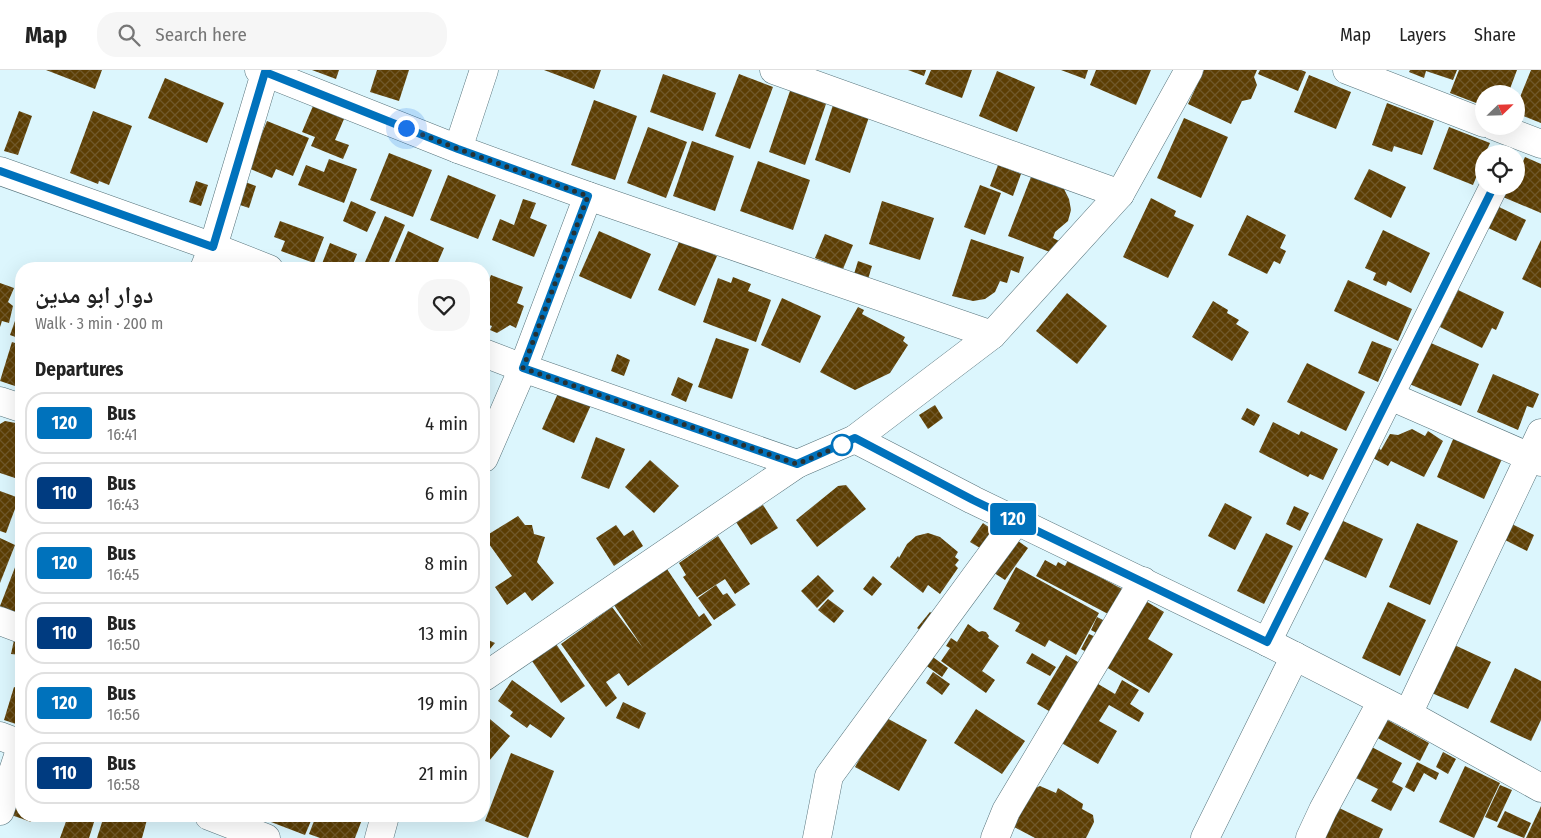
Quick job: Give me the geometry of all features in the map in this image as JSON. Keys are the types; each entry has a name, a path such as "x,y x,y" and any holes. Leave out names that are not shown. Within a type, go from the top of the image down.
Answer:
{"street":[{"path":"458,149 484,70"},
{"path":"774,70 1120,194"},
{"path":"490,674 797,464 855,438 992,335 1120,194 1189,70"},
{"path":"1347,70 1475,119"},
{"path":"209,258 263,71 458,149 588,196 992,335"},
{"path":"1509,135 1524,144"},
{"path":"0,171 209,258 231,262"},
{"path":"1267,642 1490,195"},
{"path":"490,444 523,368 588,196"},
{"path":"490,354 523,368 797,464"},
{"path":"1390,396 1535,460"},
{"path":"0,401 15,406"},
{"path":"1408,714 1535,460 1541,433"},
{"path":"855,438 973,500 1295,656 1540,783"},
{"path":"817,838 829,776 1017,520"},
{"path":"996,838 1006,811 1143,581"},
{"path":"0,621 15,627"},
{"path":"1204,838 1295,656"},
{"path":"1310,838 1382,700"},
{"path":"0,736 15,743"},
{"path":"0,811 15,765"},
{"path":"225,822 266,838"},
{"path":"380,838 384,822"}],"building":[{"path":"46,70 102,70 95,89"},
{"path":"312,70 339,70 336,79"},
{"path":"377,70 409,70 399,101 370,92"},
{"path":"544,70 601,70 594,89"},
{"path":"908,70 926,70 924,76"},
{"path":"931,70 972,70 962,98 925,84"},
{"path":"1061,70 1088,70 1085,79"},
{"path":"1096,70 1151,70 1136,105 1090,85"},
{"path":"1204,70 1257,70 1254,77 1257,85 1251,99 1242,101 1231,124 1188,104"},
{"path":"1260,70 1301,70 1306,72 1298,91 1258,74"},
{"path":"1410,70 1457,70 1453,80 1426,71 1424,78 1409,72"},
{"path":"1459,70 1517,70 1511,85 1475,85 1475,103 1450,93"},
{"path":"1531,70 1541,70 1541,123 1525,117 1525,85"},
{"path":"997,71 1035,87 1017,132 979,116"},
{"path":"663,74 716,93 703,131 650,112"},
{"path":"739,74 773,87 750,149 715,136"},
{"path":"1309,75 1351,92 1336,129 1294,112"},
{"path":"165,78 224,103 207,143 148,118"},
{"path":"791,88 827,101 805,165 769,152"},
{"path":"594,100 637,116 615,180 571,165"},
{"path":"1387,103 1434,121 1422,155 1394,146 1392,152 1372,145"},
{"path":"833,105 869,117 850,173 815,160"},
{"path":"313,106 344,119 335,140 349,145 343,159 311,146 315,137 302,132"},
{"path":"19,111 32,116 18,155 4,151"},
{"path":"93,111 132,126 109,185 99,181 98,184 70,173"},
{"path":"1184,118 1228,137 1201,198 1157,178"},
{"path":"267,121 309,138 293,176 276,169 272,178 248,168"},
{"path":"648,127 687,142 666,198 627,183"},
{"path":"1449,127 1490,143 1489,145 1475,145 1475,180 1473,185 1433,169"},
{"path":"692,141 734,156 715,211 673,196"},
{"path":"389,153 432,170 413,217 370,200"},
{"path":"1525,157 1541,164 1541,213 1503,197 1504,195 1525,195"},
{"path":"329,159 357,169 344,203 298,185 306,165 324,172"},
{"path":"758,161 810,180 793,230 740,211"},
{"path":"998,165 1021,174 1013,196 990,186"},
{"path":"1369,169 1406,187 1391,218 1354,199"},
{"path":"448,175 496,195 478,239 430,220"},
{"path":"1031,177 1064,189 1069,199 1071,210 1068,221 1055,232 1053,238 1059,241 1055,254 1008,236"},
{"path":"196,181 208,185 201,206 189,202"},
{"path":"245,182 256,186 249,208 237,204"},
{"path":"980,185 1001,193 985,235 964,227"},
{"path":"1151,198 1176,211 1174,216 1194,225 1168,278 1123,257"},
{"path":"523,199 536,203 530,218 547,225 534,257 492,240 500,219 514,225"},
{"path":"351,201 376,212 367,232 343,221"},
{"path":"882,201 934,218 920,260 869,244"},
{"path":"1497,206 1526,220 1516,241 1486,227"},
{"path":"1247,215 1286,235 1280,248 1286,251 1280,264 1274,261 1267,274 1228,255"},
{"path":"385,216 405,225 389,262 365,262"},
{"path":"280,221 324,237 314,262 311,262 281,251 285,241 274,237"},
{"path":"1383,230 1430,253 1411,293 1388,281 1386,286 1373,280 1376,273 1365,268"},
{"path":"408,231 444,248 438,262 395,262"},
{"path":"599,231 651,254 631,299 579,276"},
{"path":"825,234 853,245 843,269 815,258"},
{"path":"971,239 1024,257 1019,273 1011,270 1007,283 1000,281 995,292 985,299 973,301 952,296"},
{"path":"680,240 717,256 695,306 658,290"},
{"path":"1541,240 1541,288 1522,279"},
{"path":"330,243 357,254 354,262 323,262"},
{"path":"858,261 872,266 868,279 854,274"},
{"path":"491,275 523,287 517,303 524,306 516,328 510,325 497,333 490,330 492,326 490,325"},
{"path":"733,277 751,284 748,291 771,300 756,342 703,322 718,278 731,283"},
{"path":"1348,280 1412,309 1398,341 1334,311"},
{"path":"0,283 14,288 8,302 13,306 9,323 2,321 0,327"},
{"path":"1458,290 1504,312 1496,330 1492,328 1482,348 1440,327"},
{"path":"1067,293 1107,326 1077,364 1036,331"},
{"path":"782,298 821,316 800,363 761,345"},
{"path":"1213,301 1228,310 1227,313 1239,320 1236,324 1249,332 1232,361 1192,337"},
{"path":"858,307 864,310 862,314 905,337 903,341 908,345 890,373 855,390 820,372"},
{"path":"15,321 15,337 10,335"},
{"path":"716,338 749,349 732,399 698,387"},
{"path":"1424,340 1479,364 1461,406 1407,383"},
{"path":"1372,341 1392,349 1378,382 1358,373"},
{"path":"12,342 15,343 15,386 0,381"},
{"path":"617,354 630,360 624,376 611,371"},
{"path":"1307,363 1365,392 1346,431 1287,402"},
{"path":"1493,374 1539,394 1533,408 1527,406 1518,430 1477,412"},
{"path":"678,377 693,384 686,402 671,395"},
{"path":"559,391 591,405 574,443 542,429"},
{"path":"935,405 943,418 928,429 919,415"},
{"path":"1247,408 1260,415 1254,426 1241,419"},
{"path":"5,421 15,423 15,478 0,473 0,424"},
{"path":"1273,422 1299,435 1301,431 1338,449 1323,480 1310,474 1308,477 1259,452"},
{"path":"1412,429 1425,436 1428,431 1443,441 1424,477 1391,461 1388,466 1371,457 1377,447 1381,450 1390,434 1398,435"},
{"path":"596,437 625,449 609,489 581,478"},
{"path":"1454,437 1502,459 1484,499 1437,477"},
{"path":"650,460 679,486 654,513 625,487"},
{"path":"846,485 866,509 817,547 796,520 838,486"},
{"path":"0,491 15,497 15,509 6,533 0,531"},
{"path":"1225,503 1252,517 1235,550 1208,536"},
{"path":"763,505 778,528 751,545 736,522"},
{"path":"1294,506 1309,513 1300,531 1286,524"},
{"path":"518,516 525,525 532,525 534,534 545,537 537,562 554,583 532,601 525,592 507,605 495,587 512,576 490,545 490,533"},
{"path":"1341,520 1383,539 1366,578 1324,559"},
{"path":"983,523 997,533 985,551 970,542"},
{"path":"1417,523 1458,541 1430,605 1389,587"},
{"path":"1512,524 1534,535 1527,551 1505,540"},
{"path":"616,525 624,536 633,530 643,546 614,566 596,538"},
{"path":"928,533 940,537 958,552 955,557 959,560 955,565 958,568 940,594 928,585 923,593 890,567 898,556 899,558 907,544 916,536"},
{"path":"1266,533 1293,546 1264,604 1237,591"},
{"path":"718,536 750,584 735,594 725,579 697,597 683,577 686,575 679,563"},
{"path":"1011,536 1028,548 1005,580 988,569"},
{"path":"0,538 15,545 0,583"},
{"path":"1045,560 1056,566 1058,562 1065,566 1068,560 1124,590 1110,615 1036,576"},
{"path":"15,567 15,612 0,606"},
{"path":"1016,567 1099,613 1076,655 1049,640 1045,647 1015,631 1020,623 993,609"},
{"path":"667,569 699,617 704,613 712,625 628,686 619,673 606,682 617,698 606,707 561,644 612,607 643,648 614,605"},
{"path":"818,575 834,591 817,608 801,591"},
{"path":"873,576 882,584 872,596 863,589"},
{"path":"716,585 723,595 727,593 736,605 714,620 698,598"},
{"path":"1139,597 1164,612 1148,639 1173,654 1149,693 1106,667"},
{"path":"828,599 844,611 834,623 818,610"},
{"path":"1388,602 1426,620 1400,676 1362,658"},
{"path":"930,612 939,619 926,635 917,628"},
{"path":"1097,617 1109,623 1102,636 1091,630"},
{"path":"968,624 979,632 986,632 989,636 988,638 999,646 982,671 995,680 986,693 941,661 950,648 946,646 951,638 957,642"},
{"path":"1089,634 1100,639 1092,655 1081,649"},
{"path":"14,640 15,654 11,654"},
{"path":"490,641 495,643 490,649"},
{"path":"1448,642 1491,662 1468,709 1425,690"},
{"path":"556,644 585,686 561,703 532,661"},
{"path":"1032,653 1056,667 1050,676 1026,663"},
{"path":"930,655 948,668 942,677 924,664"},
{"path":"1066,655 1083,665 1054,714 1037,704"},
{"path":"1515,668 1541,681 1541,720 1531,741 1490,722"},
{"path":"933,672 950,684 942,695 926,683"},
{"path":"512,680 565,718 551,738 530,724 527,728 510,716 513,712 498,701"},
{"path":"1122,680 1139,690 1130,704 1144,713 1139,722 1109,705 1099,721 1117,731 1098,764 1058,741 1093,681 1115,694"},
{"path":"14,687 15,724 4,720"},
{"path":"623,702 646,713 639,729 616,718"},
{"path":"976,709 1025,741 1002,774 954,743"},
{"path":"883,716 927,740 899,791 855,767"},
{"path":"1382,717 1429,743 1420,761 1372,735"},
{"path":"490,719 510,736 490,760"},
{"path":"1366,744 1402,763 1392,782 1403,788 1391,811 1371,801 1378,789 1350,775"},
{"path":"1443,752 1456,759 1448,774 1436,767"},
{"path":"511,753 554,771 528,838 488,822 490,822 490,808"},
{"path":"1417,762 1439,773 1436,780 1424,773 1414,792 1405,787"},
{"path":"1465,766 1500,783 1474,838 1439,822"},
{"path":"15,779 15,816 3,812"},
{"path":"1500,785 1512,790 1497,822 1485,817"},
{"path":"1040,786 1056,793 1058,788 1083,804 1082,809 1093,815 1094,822 1086,838 1035,838 1014,827 1033,789"},
{"path":"1335,806 1383,829 1379,838 1320,838"},
{"path":"1541,806 1541,838 1526,838"},
{"path":"1505,811 1531,823 1524,838 1497,827"},
{"path":"66,822 94,822 89,838 60,838"},
{"path":"102,822 146,822 142,838 97,838"},
{"path":"271,822 310,822 305,835"},
{"path":"314,822 361,822 355,838 320,838 309,834"}],"bus line":[{"name":"120","path":"0,171 213,247 265,72 458,149 588,196 523,368 797,464 855,438 973,500 1267,642 1490,195"}],"route":[{"path":"406,128 588,196 523,368 797,464 842,445"}]}
